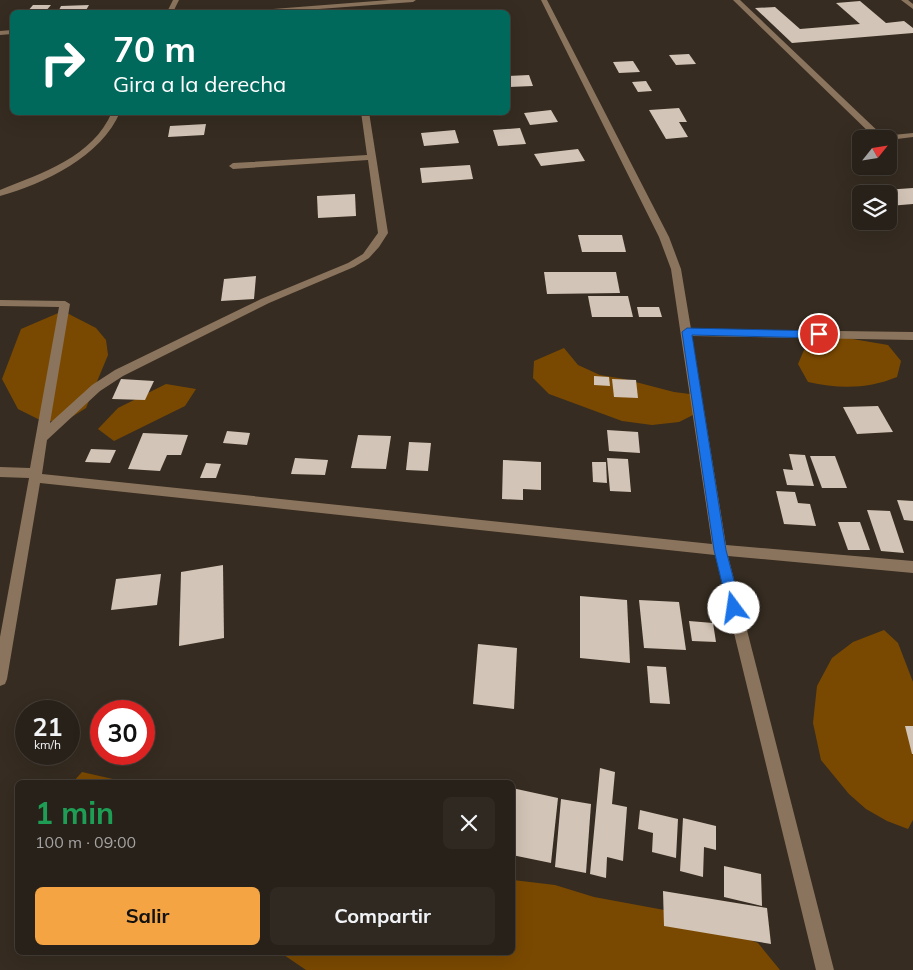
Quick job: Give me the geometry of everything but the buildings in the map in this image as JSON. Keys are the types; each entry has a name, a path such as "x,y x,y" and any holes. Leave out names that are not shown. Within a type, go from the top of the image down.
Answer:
{"street":[{"path":"319,10 349,9 413,0"},
{"path":"544,0 664,237 676,269 720,550 825,970"},
{"path":"736,0 872,130"},
{"path":"904,0 913,7"},
{"path":"0,193 62,166 82,154 105,134 114,115"},
{"path":"42,438 96,388 136,364 266,300 351,266 366,256 376,245 383,233 365,115"},
{"path":"898,137 913,135"},
{"path":"233,166 371,157"},
{"path":"0,303 65,304 0,679"},
{"path":"687,332 913,336"},
{"path":"0,472 720,550 913,567"}],"shaded area":[{"path":"63,311 96,328 106,340 108,355 86,408 62,423 38,419 18,409 2,379 21,329"},
{"path":"841,337 888,345 901,361 897,377 875,384 853,387 808,382 798,364 804,350 821,342"},
{"path":"564,348 578,365 600,375 674,392 698,395 697,413 679,422 652,425 622,421 549,394 533,378 534,361"},
{"path":"166,384 196,389 185,406 114,441 98,429 118,408"},
{"path":"884,630 898,643 913,682 913,820 908,829 887,821 866,809 849,794 821,760 813,723 817,686 832,658 853,642"},
{"path":"82,772 117,780 75,780"},
{"path":"515,880 555,885 594,897 675,912 758,943 780,970 306,970 284,955 515,955"}],"route":[{"path":"734,608 720,550 687,332 819,334"}]}
